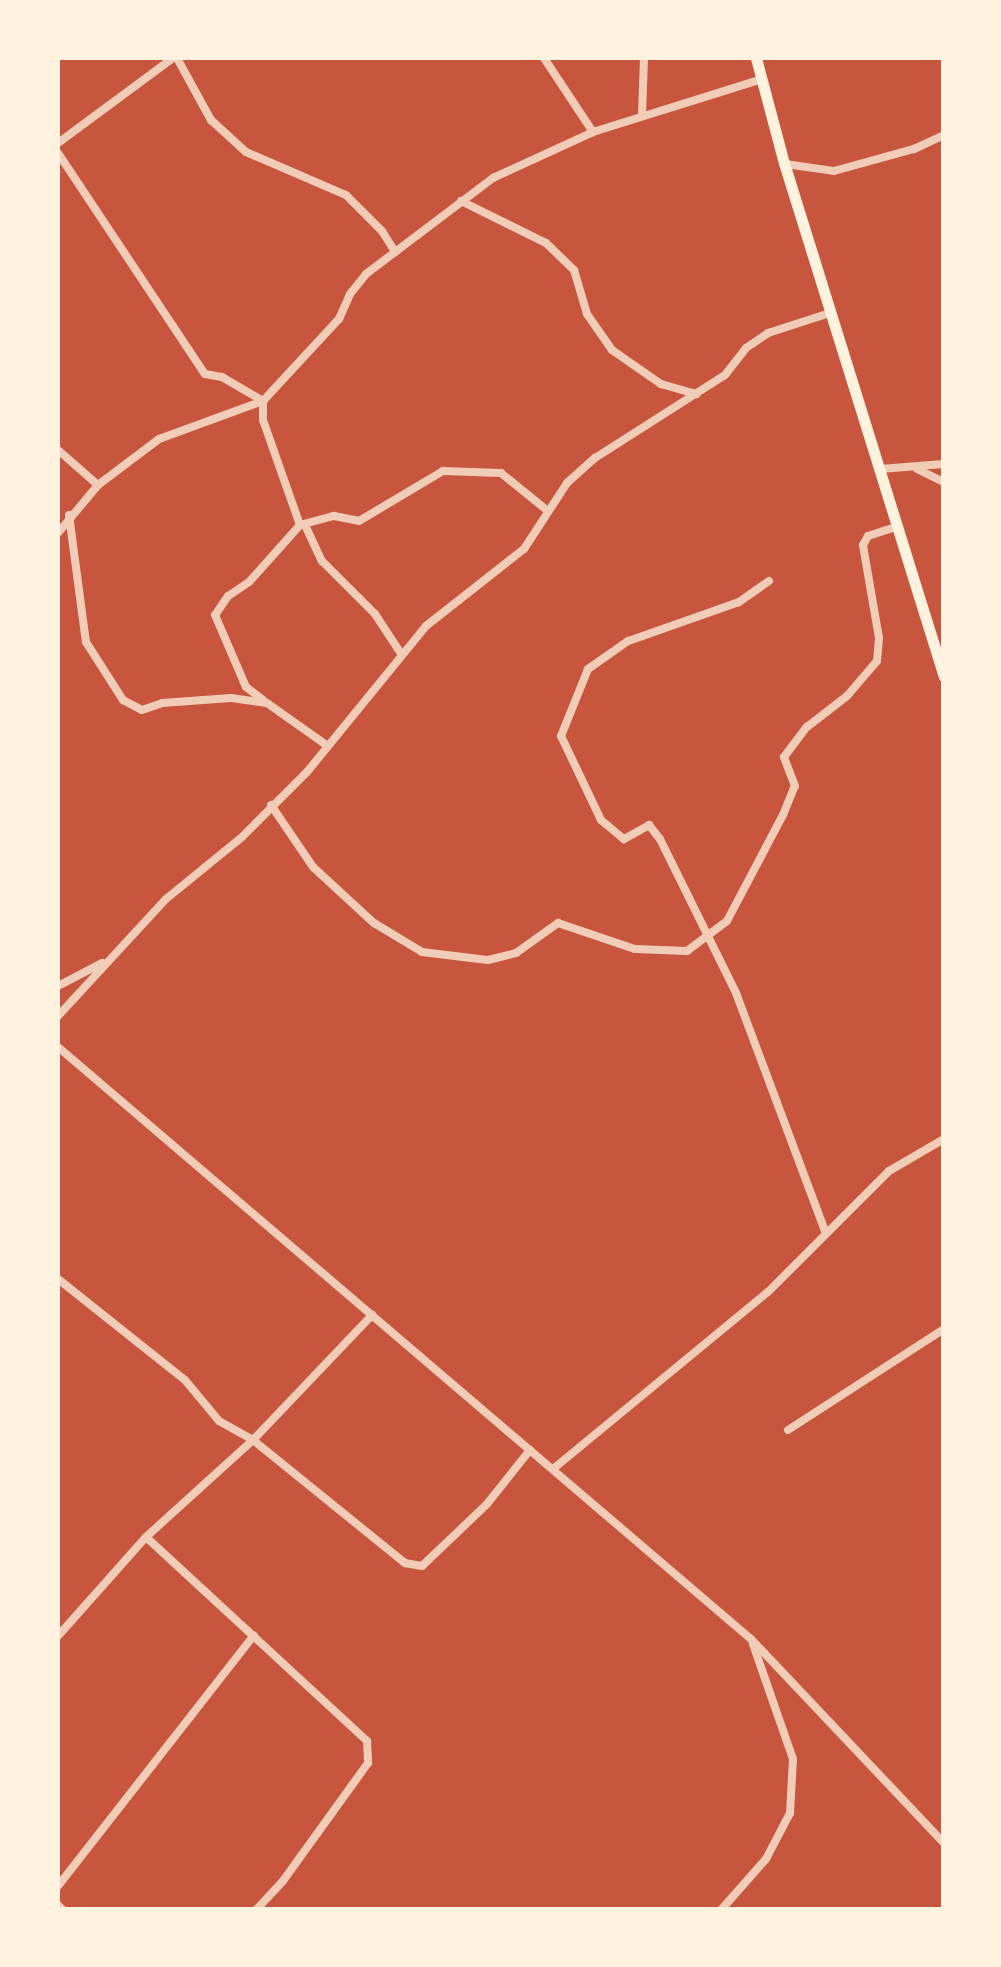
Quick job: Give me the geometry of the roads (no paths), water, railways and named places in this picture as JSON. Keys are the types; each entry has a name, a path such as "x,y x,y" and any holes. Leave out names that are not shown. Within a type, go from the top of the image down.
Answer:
{"main road":[{"path":"756,58 784,164 944,677"}],"street":[{"path":"58,143 175,58 211,120 246,152 346,195 382,231 395,252"},
{"path":"544,58 593,132"},
{"path":"642,115 644,58"},
{"path":"58,533 98,486 159,439 263,400 338,319 350,294 366,274 493,178 593,132 762,80"},
{"path":"784,164 834,171 914,148 944,135"},
{"path":"58,154 205,374 222,377 263,400"},
{"path":"462,202 546,242 574,270 587,314 612,350 661,384 697,394"},
{"path":"58,1016 166,899 242,838 307,772 400,652 464,593 524,549 567,483 595,458 724,375 746,348 768,333 830,313"},
{"path":"263,400 263,420 303,525 322,561 375,614 400,652"},
{"path":"58,450 98,486"},
{"path":"880,469 944,464"},
{"path":"913,467 944,482"},
{"path":"325,744 246,687 215,615 228,596 249,582 303,525 334,516 359,521 444,471 501,473 548,511"},
{"path":"69,516 86,642 123,700 142,710 162,703 230,698 267,702"},
{"path":"271,805 314,867 374,922 422,952 488,960 516,953 558,923 660,954 687,952 712,936 738,905 795,786 784,757 808,727 847,696 877,661 880,638 863,545 868,536 898,526"},
{"path":"768,581 739,602 628,641 588,669 561,736 601,820 624,839 649,825 712,936 826,1234"},
{"path":"58,986 107,962"},
{"path":"58,1047 751,1639 944,1842"},
{"path":"553,1470 768,1292 889,1170 944,1139"},
{"path":"58,1278 185,1380 219,1420 253,1440 404,1563 422,1566 487,1504 530,1450"},
{"path":"58,1636 146,1537 253,1440 372,1314"},
{"path":"788,1430 944,1329"},
{"path":"146,1537 367,1741 368,1763 283,1881 256,1910"},
{"path":"58,1886 254,1635"},
{"path":"722,1910 766,1858 790,1813 794,1759 751,1639"},
{"path":"58,1904 63,1910"}]}
